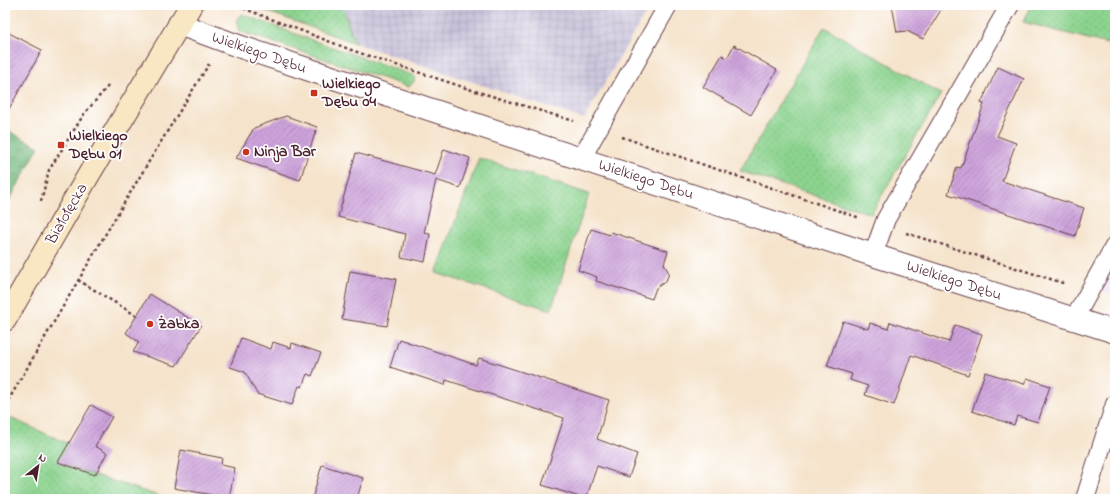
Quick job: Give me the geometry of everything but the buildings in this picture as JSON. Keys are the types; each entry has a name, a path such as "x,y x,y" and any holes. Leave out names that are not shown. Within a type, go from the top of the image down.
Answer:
{"street":[{"name":"Białołęcka","path":"5,320 191,5"},
{"name":"Wielkiego Dębu","path":"179,24 305,69 873,255 1115,332"}],"lane":[{"path":"581,159 668,5"},
{"path":"873,255 886,219 1010,5"},
{"path":"1074,319 1115,245"},
{"path":"1085,499 1115,404"}],"path":[{"path":"240,6 354,50 472,90 598,129 883,226 1089,291"},
{"path":"5,406 164,136 212,60"},
{"path":"78,280 137,316"}],"shaded area":[{"path":"342,5 650,5 584,119 355,43"},
{"path":"1115,264 1115,295 1100,290"}],"green space":[{"path":"256,5 342,5 355,43 257,8"},
{"path":"1032,5 1115,5 1115,46 1023,22"},
{"path":"242,14 415,76 414,82 409,87 239,31 237,24 238,17"},
{"path":"824,27 941,94 871,214 740,171"},
{"path":"5,129 39,147 5,208"},
{"path":"479,158 589,194 551,310 436,273"},
{"path":"6,416 69,444 58,463 168,499 5,499"}],"place":[{"name":"Wielkiego Dębu 04","path":"314,93"},
{"name":"Wielkiego Dębu 01","path":"61,145"},
{"name":"Ninja Bar","path":"246,152"},
{"name":"Żabka","path":"150,324"}]}
